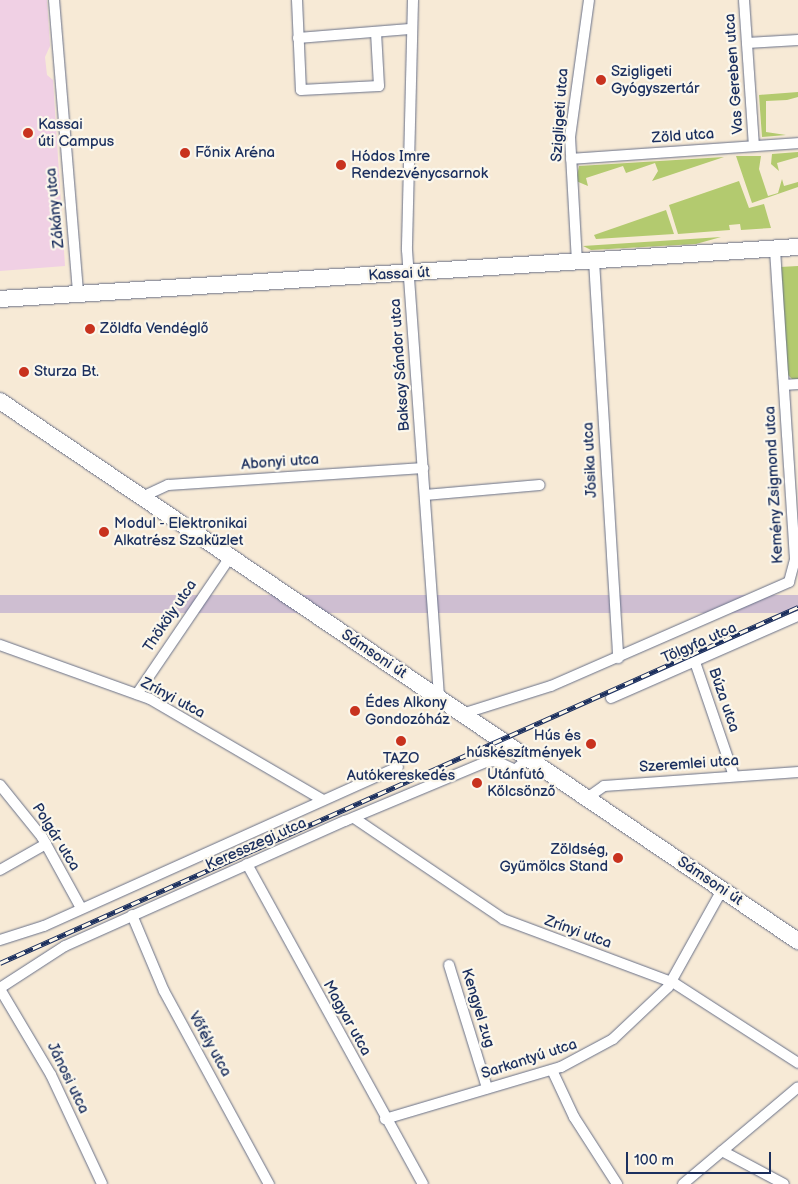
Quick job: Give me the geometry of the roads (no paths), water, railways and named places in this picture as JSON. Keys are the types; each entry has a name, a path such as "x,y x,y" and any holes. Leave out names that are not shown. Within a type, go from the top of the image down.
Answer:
{"main road":[{"name":"Kassai út","path":"0,299 798,248"},
{"name":"Sámsoni út","path":"0,402 798,941"}],"street":[{"name":"Zákány utca","path":"54,0 78,294"},
{"path":"297,0 301,90 379,86 376,32"},
{"name":"Baksay Sándor utca","path":"413,0 410,29 409,274 439,698"},
{"name":"Szigligeti utca","path":"577,262 571,160 578,62 590,0"},
{"name":"Vas Gereben utca","path":"744,0 754,146"},
{"path":"298,38 410,29"},
{"path":"747,43 798,40"},
{"name":"Zöld utca","path":"571,160 798,143"},
{"name":"Kemény Zsigmond utca","path":"618,658 789,582 795,563 775,249"},
{"name":"Jósika utca","path":"594,261 618,658"},
{"name":"Kemény Zsigmond utca","path":"784,385 798,384"},
{"name":"Abonyi utca","path":"142,497 168,485 423,468"},
{"path":"425,495 540,485"},
{"name":"Thököly utca","path":"137,694 230,556"},
{"name":"Tölgyfa utca","path":"611,698 798,616"},
{"name":"Zrínyi utca","path":"0,645 48,666 137,694 323,800"},
{"path":"462,714 544,689 618,658"},
{"name":"Búza utca","path":"695,662 734,776"},
{"name":"Keresszegi utca","path":"0,988 61,948 247,864 486,762 496,761 515,770 528,758"},
{"name":"Keresszegi utca","path":"0,940 81,908 398,767"},
{"name":"Szeremlei utca","path":"587,798 604,786 798,772"},
{"name":"Polgár utca","path":"0,786 46,844 81,908"},
{"name":"Zrínyi utca","path":"354,818 514,924 671,982 798,1064"},
{"path":"0,870 46,844"},
{"name":"Magyar utca","path":"247,864 385,1119 423,1184"},
{"name":"Sarkantyú utca","path":"385,1119 552,1070 582,1058 619,1035 671,982 722,890"},
{"name":"Vőfély utca","path":"132,915 164,991 269,1184"},
{"name":"Kengyel zug","path":"449,965 486,1088"},
{"name":"Jánosi utca","path":"0,988 51,1074 102,1184"},
{"path":"552,1070 574,1117 616,1184"},
{"path":"684,1184 798,1087"},
{"path":"722,1152 784,1184"}],"railway":[{"path":"0,963 798,607"}],"place":[{"name":"Szigligeti Gyógyszertár","path":"601,80"},
{"name":"Kassai úti Campus","path":"28,133"},
{"name":"Főnix Aréna","path":"185,153"},
{"name":"Hódos Imre Rendezvénycsarnok","path":"341,165"},
{"name":"Zöldfa Vendéglő","path":"90,329"},
{"name":"Sturza Bt.","path":"24,372"},
{"name":"Modul - Elektronikai Alkatrész Szaküzlet","path":"104,532"},
{"name":"Édes Alkony Gondozóház","path":"355,711"},
{"name":"TAZO Autókereskedés","path":"401,741"},
{"name":"Hús és húskészítmények","path":"591,744"},
{"name":"Utánfutó Kölcsönző","path":"477,783"},
{"name":"Zöldség, Gyümölcs Stand","path":"618,858"}]}
